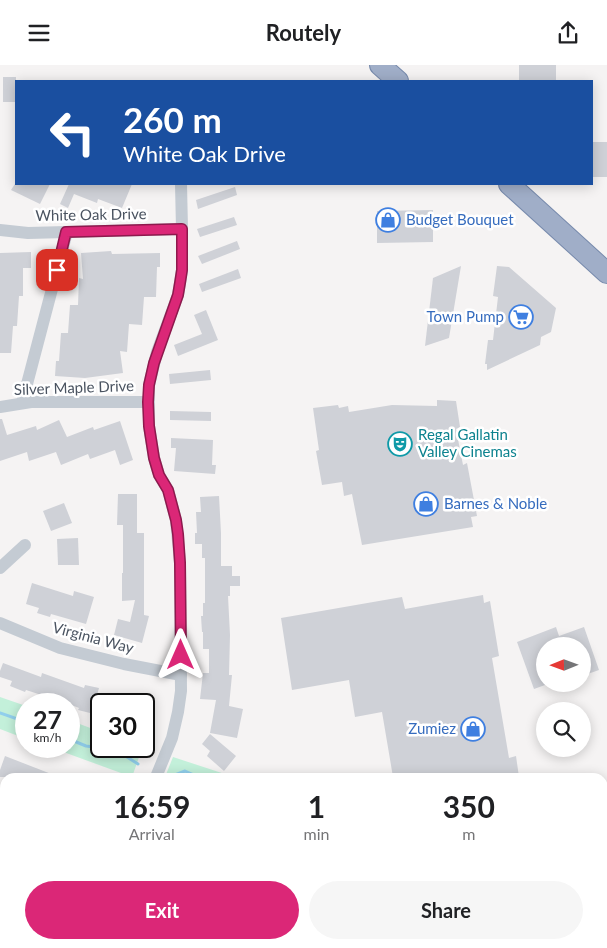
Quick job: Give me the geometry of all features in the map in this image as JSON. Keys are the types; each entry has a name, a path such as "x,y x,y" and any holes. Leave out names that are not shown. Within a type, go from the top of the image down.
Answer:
{"highway":[{"path":"511,185 607,273"}],"street":[{"path":"158,773 172,738 179,705 181,675 180,563 176,520 168,490 159,475 154,458 149,426 148,402 153,366 178,295 182,270 181,185"},
{"name":"White Oak Drive","path":"0,230 28,233 182,229"},
{"path":"22,403 66,232"},
{"name":"Silver Maple Drive","path":"0,407 22,403 148,402"},
{"path":"0,569 26,545"},
{"name":"Virginia Way","path":"0,623 60,648 124,664 181,675"}],"green space":[{"path":"0,697 15,702 15,735 0,729"},
{"path":"80,724 90,728 90,758 139,758 133,773 121,773 80,758"},
{"path":"173,757 222,773 167,773"}],"building":[{"path":"519,65 556,65 556,80 519,80"},
{"path":"3,77 16,77 15,102 3,102"},
{"path":"593,142 607,142 607,177 593,177"},
{"path":"15,184 50,185 40,204 11,190"},
{"path":"69,185 132,185 122,208 98,199 97,203 74,194 68,208 60,204"},
{"path":"235,187 237,195 198,209 196,200"},
{"path":"433,210 433,242 377,243 377,211"},
{"path":"234,217 237,225 200,237 197,229"},
{"path":"237,241 240,249 202,264 198,256"},
{"path":"111,251 112,254 160,253 160,267 157,267 156,297 144,297 142,325 129,324 127,352 120,351 123,373 85,378 55,376 56,361 59,361 61,333 68,333 70,305 78,305 79,278 83,279 81,253"},
{"path":"31,252 31,268 23,268 23,296 19,296 17,326 13,326 11,353 0,353 0,253"},
{"path":"461,266 449,338 425,346 433,278"},
{"path":"497,266 509,267 556,308 551,332 541,337 540,345 487,370 487,364 485,364 488,340 493,340 498,297 493,296"},
{"path":"238,269 241,278 202,292 199,284"},
{"path":"206,310 218,340 178,356 174,345 202,334 194,315"},
{"path":"210,370 211,380 170,384 169,374"},
{"path":"437,400 456,401 460,427 456,429 463,465 467,463 477,516 471,517 473,527 362,545 352,494 344,496 342,482 322,485 316,451 319,450 313,408 338,405 339,408 348,406 349,412 392,405 437,406"},
{"path":"170,411 211,412 211,421 170,420"},
{"path":"0,419 2,419 7,435 36,426 37,430 59,420 67,437 93,427 94,430 120,421 133,460 120,465 115,450 90,459 88,454 61,465 56,452 29,461 27,452 0,461"},
{"path":"171,438 213,440 212,465 216,465 215,474 174,471 176,448 171,448"},
{"path":"118,494 137,494 137,533 144,533 144,615 149,616 142,643 114,635 118,619 130,622 135,600 122,601 123,525 117,525"},
{"path":"219,496 221,566 232,566 232,576 240,576 240,586 230,586 230,596 228,596 230,635 229,675 232,675 229,706 243,709 237,738 210,733 216,700 200,699 203,673 209,673 209,649 203,649 201,616 203,616 203,603 205,603 205,558 202,558 202,544 195,544 195,533 197,533 196,512 201,512 200,497"},
{"path":"64,503 72,523 51,531 43,511"},
{"path":"78,538 79,565 58,565 57,539"},
{"path":"32,583 73,596 74,591 94,597 86,624 51,614 50,617 37,613 39,608 26,604"},
{"path":"483,595 484,603 490,601 499,656 492,658 509,758 516,756 518,773 392,773 382,712 355,717 349,680 292,690 281,618 402,597 405,609"},
{"path":"556,627 559,636 584,627 587,637 536,637 536,688 534,689 517,642"},
{"path":"591,647 599,670 591,673"},
{"path":"3,663 41,677 42,673 84,688 85,685 99,688 98,693 90,693 90,713 80,710 80,693 35,693 26,690 25,692 10,686 12,681 0,677"},
{"path":"210,734 236,756 224,771 207,756 210,751 202,744"},
{"path":"5,756 49,773 0,773"}],"waterway":[{"path":"0,713 15,718"},
{"path":"80,744 116,750 138,764"},
{"path":"180,773 185,771 190,773"}],"place":[{"name":"Budget Bouquet","path":"388,220"},
{"name":"Town Pump","path":"521,317"},
{"name":"Regal Gallatin Valley Cinemas","path":"400,444"},
{"name":"Barnes & Noble","path":"426,504"},
{"name":"Zumiez","path":"473,729"}],"route":[{"path":"57,270 66,232 182,229 182,270 178,295 157,352 149,385 148,402 149,426 154,458 159,475 168,490 178,534 181,655"}]}
